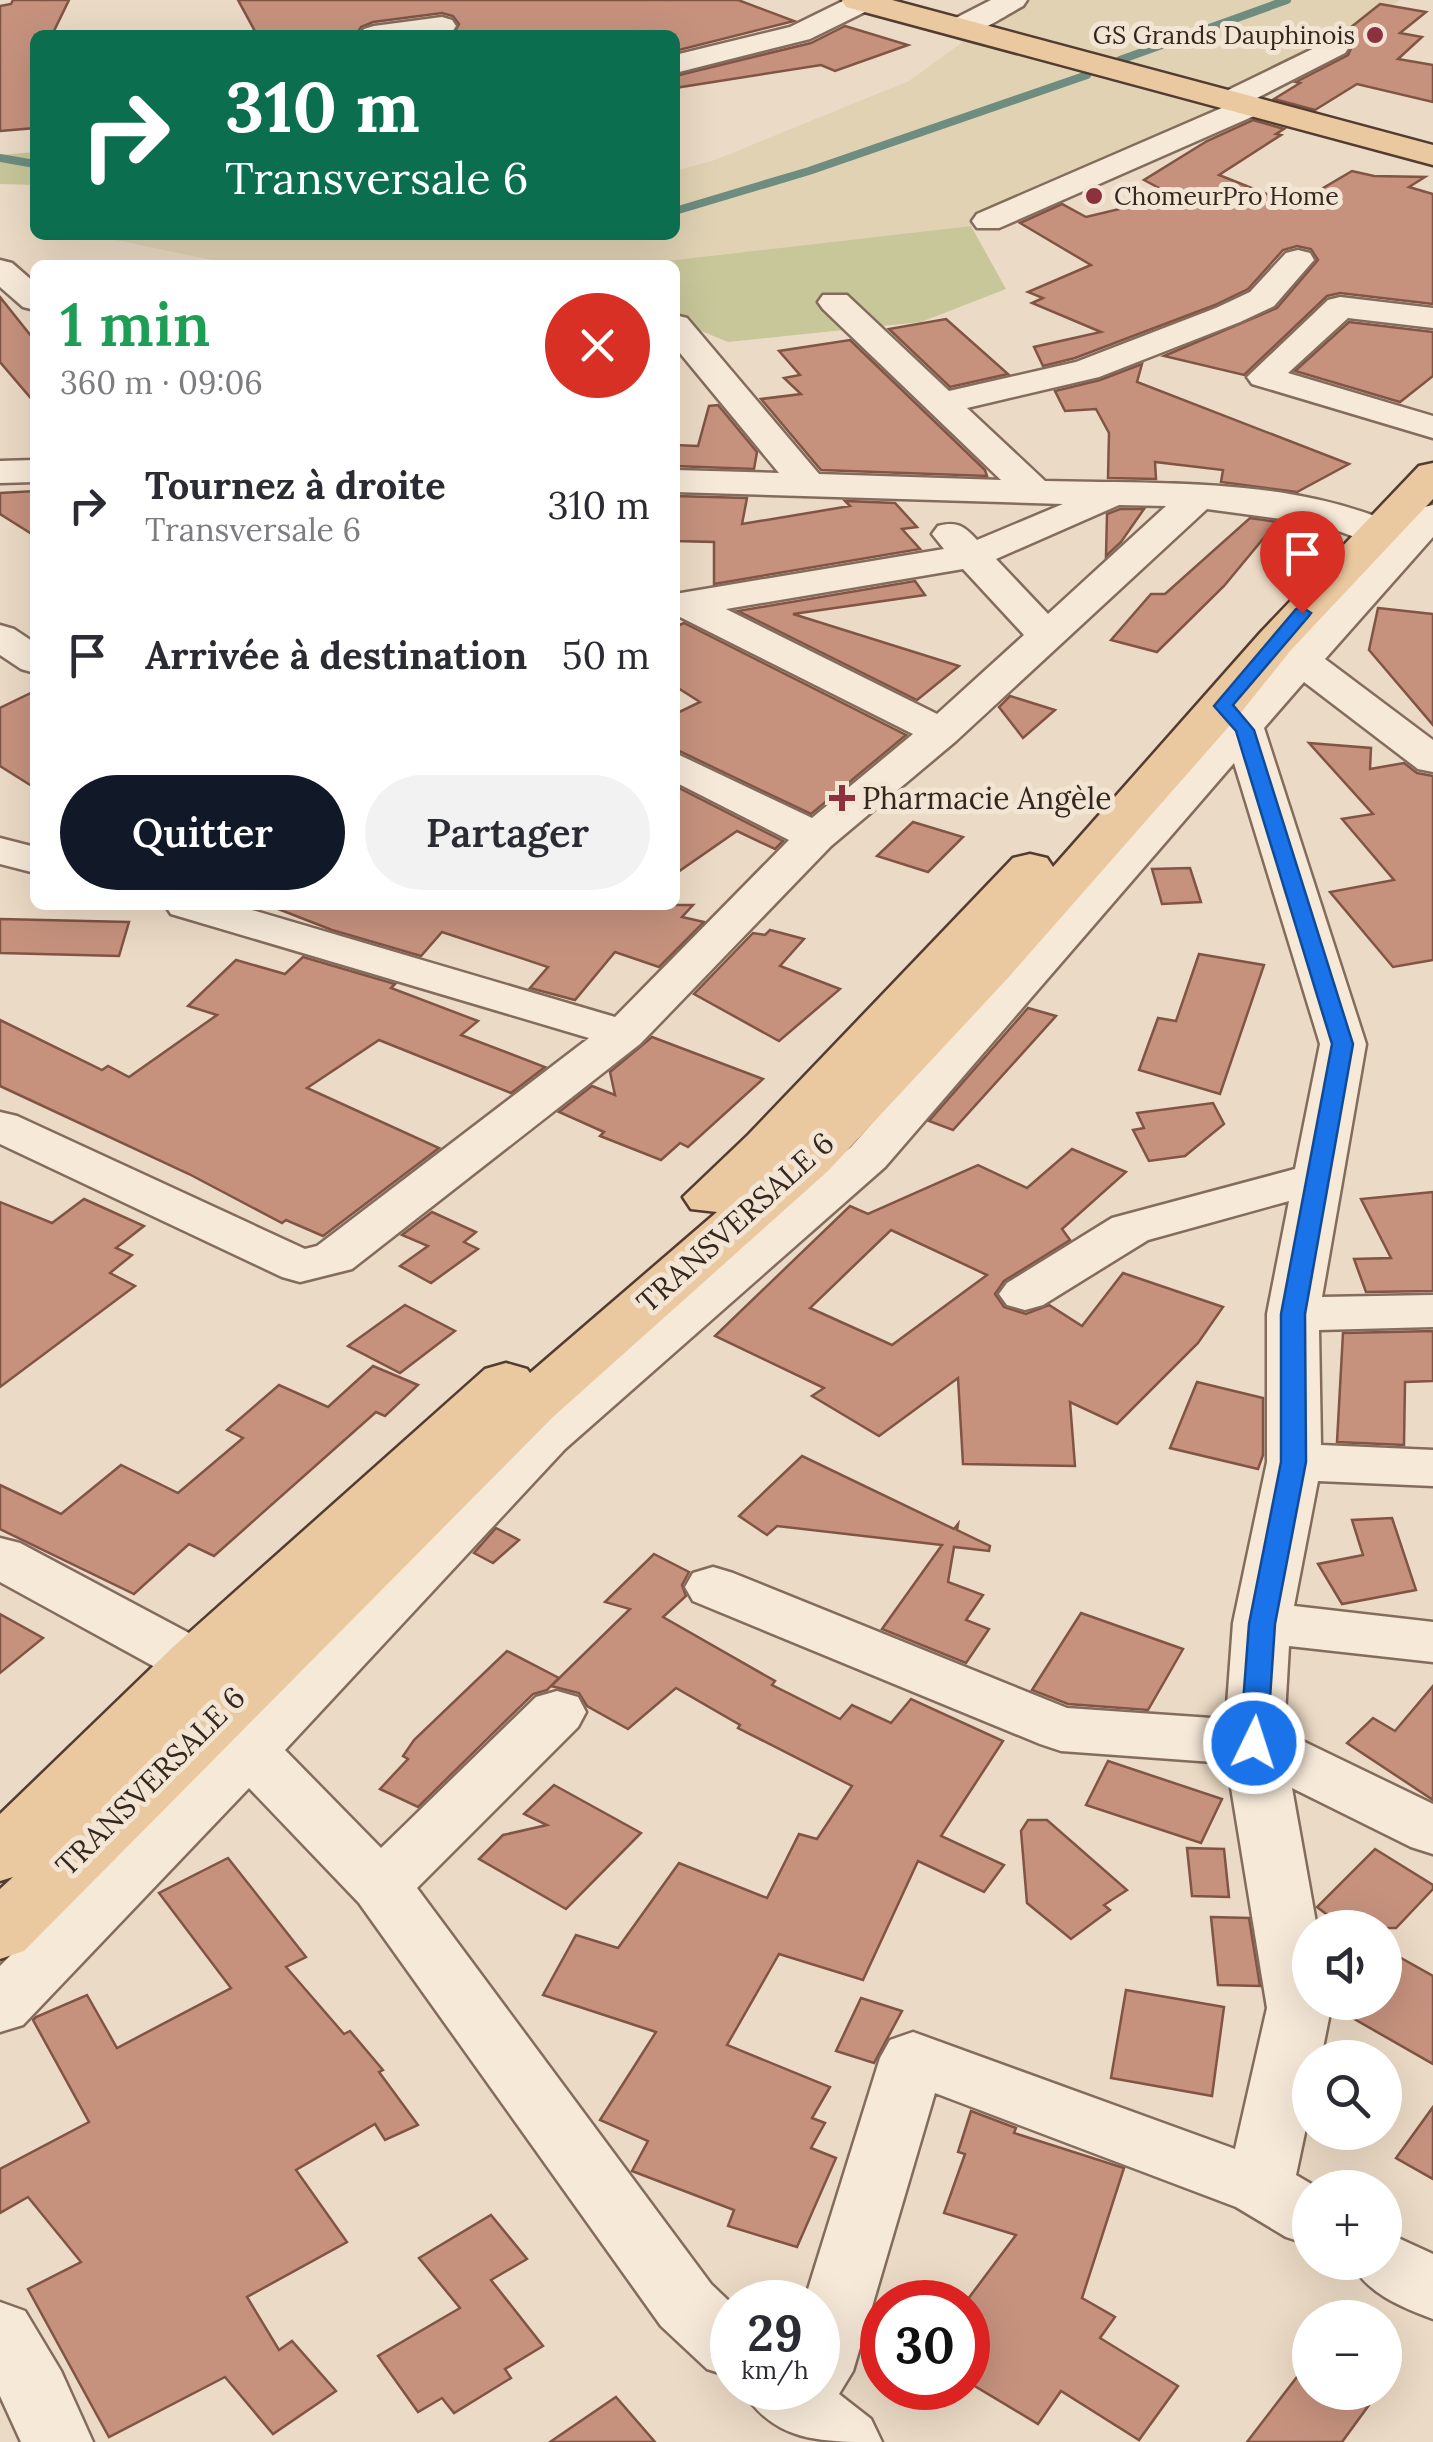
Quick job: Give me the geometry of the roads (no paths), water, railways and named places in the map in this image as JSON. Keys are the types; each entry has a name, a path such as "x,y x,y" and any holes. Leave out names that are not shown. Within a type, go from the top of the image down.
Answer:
{"main road":[{"path":"868,2 1433,155"},
{"name":"TRANSVERSALE 6","path":"0,1932 767,1146 1199,689 1397,541 1433,430"},
{"name":"TRANSVERSALE 6","path":"0,1855 222,1707 485,1476 530,1429 759,1227 810,1160 1006,974 1234,718 1289,650 1397,541 1433,475"}],"street":[{"path":"410,0 447,30"},
{"path":"821,0 868,2"},
{"path":"960,27 1014,0"},
{"path":"680,63 800,33 868,2"},
{"path":"988,221 1241,103 1335,47"},
{"path":"944,403 1088,370 1228,314 1262,299 1298,260"},
{"path":"0,270 30,296"},
{"path":"834,302 1036,492"},
{"path":"1433,318 1340,307 1264,376 1433,430"},
{"path":"680,331 808,485"},
{"path":"0,472 30,471"},
{"path":"680,481 1198,497 1397,541"},
{"path":"911,488 1047,636"},
{"path":"680,605 971,556 1117,494"},
{"path":"0,1126 300,1266 334,1258 624,1034 816,838 941,732 1198,497"},
{"path":"680,605 941,732"},
{"path":"0,637 30,660"},
{"path":"1289,650 1433,760"},
{"path":"0,682 30,667"},
{"path":"840,2304 912,2058 1285,2202 1298,2008 1254,1743 1262,1624 1294,1462 1293,1314 1343,1044 1234,718"},
{"path":"680,769 816,838"},
{"path":"204,910 624,1034"},
{"path":"1025,1294 1130,1228 1318,1178"},
{"path":"1293,1314 1433,1311"},
{"path":"1294,1462 1433,1468"},
{"path":"0,1557 222,1707 381,1886 686,2305 710,2327"},
{"path":"713,1588 1061,1730 1254,1743 1433,1831"},
{"path":"1262,1624 1433,1642"},
{"path":"0,2006 222,1707"},
{"path":"381,1886 557,1712"},
{"path":"1402,2271 1433,2289"},
{"path":"0,2332 36,2393 56,2442"}],"waterway":[{"path":"1120,60 1287,0"},
{"path":"680,210 809,171 1087,75"},
{"path":"0,158 30,163"}],"place":[{"name":"GS Grands Dauphinois","path":"1375,35"},
{"name":"ChomeurPro Home","path":"1094,196"},
{"name":"Pharmacie Angèle","path":"842,798"}]}
